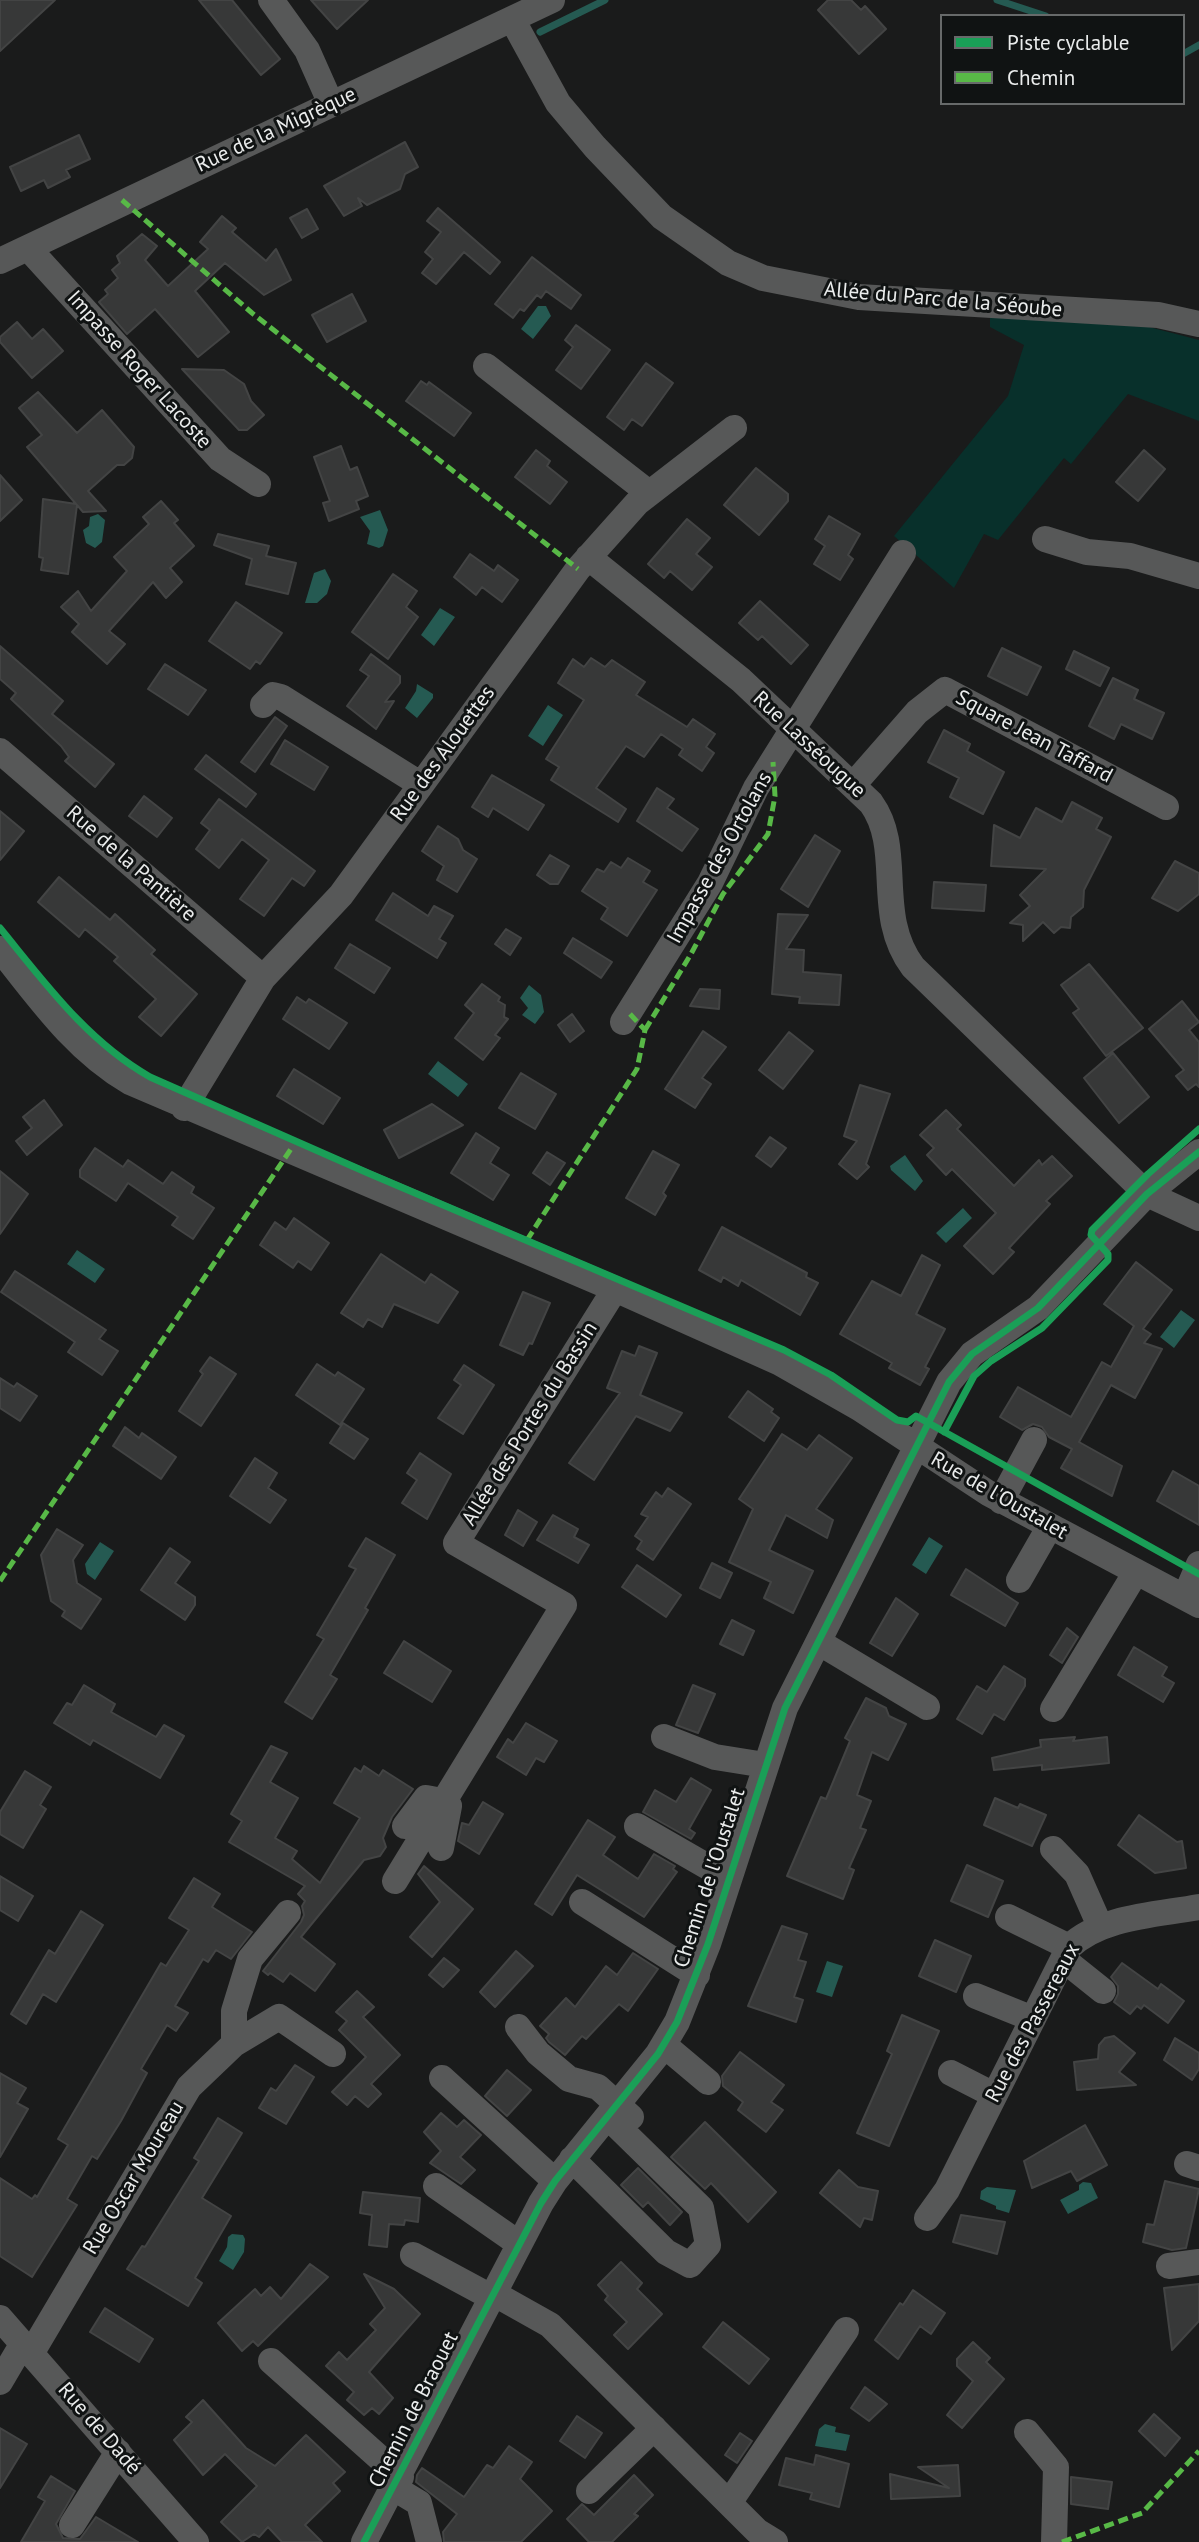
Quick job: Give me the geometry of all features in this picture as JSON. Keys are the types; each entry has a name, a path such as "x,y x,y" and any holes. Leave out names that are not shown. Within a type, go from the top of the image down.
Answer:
{"street":[{"path":"271,0 307,50 331,104"},
{"name":"Rue de la Migrèque","path":"0,261 122,200 552,0"},
{"name":"Allée du Parc de la Séoube","path":"512,19 558,103 595,147 662,217 728,263 763,278 859,297 1158,315 1199,324"},
{"name":"Impasse Roger Lacoste","path":"28,248 220,459 258,484"},
{"path":"486,366 649,493"},
{"name":"Rue des Alouettes","path":"184,1108 263,978 341,895 420,784 589,558 649,493 734,428"},
{"path":"1045,539 1087,552 1130,556 1199,576"},
{"name":"Impasse des Ortolans","path":"623,1022 710,883 750,799 903,553"},
{"name":"Rue Lasséougue","path":"589,558 625,590 713,656 853,785 879,815 884,827 892,924 907,959 1147,1194 1199,1218"},
{"name":"Square Jean Taffard","path":"853,785 917,712 945,690 1166,807"},
{"path":"263,705 273,695 281,696 420,784"},
{"name":"Rue de la Pantière","path":"0,751 263,978"},
{"name":"Rue de l'Oustalet","path":"0,949 58,1020 90,1054 130,1082 184,1108 291,1149 615,1289 780,1363 859,1408 914,1447 1001,1501 1192,1601"},
{"name":"Chemin de l'Oustalet","path":"492,2295 555,2181 664,2045 696,1975 785,1708 820,1643 914,1447 958,1368 981,1347 1038,1308 1147,1194 1199,1152"},
{"name":"Allée des Portes du Bassin","path":"442,1801 564,1605 456,1543 615,1289"},
{"path":"1001,1501 1034,1440"},
{"path":"1019,1580 1050,1526"},
{"path":"1192,1601 1199,1564"},
{"path":"1053,1709 1136,1572"},
{"path":"820,1643 927,1707"},
{"path":"664,1737 715,1757 765,1765"},
{"path":"405,1826 426,1798 442,1801 449,1806 441,1847"},
{"path":"395,1881 442,1801"},
{"path":"637,1826 729,1880"},
{"path":"1053,1849 1077,1874 1100,1926"},
{"path":"582,1902 696,1975"},
{"name":"Rue des Passereaux","path":"927,2218 947,2190 1066,1953 1083,1934 1100,1926 1199,1907"},
{"path":"234,2044 234,2011 250,1959 288,1913"},
{"path":"1008,1917 1066,1953 1103,1991"},
{"path":"976,1996 1033,2019"},
{"name":"Rue Oscar Moureau","path":"0,2382 27,2347 189,2087 234,2044 279,2017 332,2054"},
{"path":"518,2026 538,2053 569,2079 598,2087 613,2111 701,2208 708,2245 690,2265 666,2252 572,2159"},
{"path":"664,2045 708,2082"},
{"path":"951,2073 995,2095"},
{"path":"442,2078 555,2181"},
{"path":"613,2111 706,2193"},
{"path":"436,2186 519,2243"},
{"path":"413,2255 550,2325 757,2531 775,2542"},
{"name":"Chemin de Braouet","path":"364,2542 397,2483 492,2295"},
{"name":"Rue de Dadé","path":"0,2318 196,2542"},
{"path":"729,2502 846,2330"},
{"path":"271,2361 419,2503 429,2542"},
{"path":"589,2491 654,2428"},
{"path":"1027,2432 1056,2466 1054,2542"},
{"path":"72,2525 118,2452"}],"shaded area":[{"path":"538,306 546,306 551,316 533,339 521,329"},
{"path":"990,317 1149,327 1199,340 1199,421 1128,394 1071,464 1064,458 998,540 984,534 954,588 894,536 1008,396 1024,345 990,327"},
{"path":"380,510 388,530 383,546 379,548 367,544 370,531 360,517"},
{"path":"98,514 105,520 102,542 95,548 86,543 83,530 89,526 90,517"},
{"path":"325,569 331,581 327,594 317,603 305,603 314,573"},
{"path":"440,608 455,617 434,646 421,635"},
{"path":"417,684 433,694 433,698 417,718 405,708 416,691"},
{"path":"548,705 563,715 543,746 528,736"},
{"path":"529,985 541,995 544,1012 535,1024 522,1015 528,1008 520,998"},
{"path":"438,1061 468,1084 458,1097 428,1074"},
{"path":"905,1155 923,1181 915,1191 891,1170 890,1166"},
{"path":"963,1208 972,1218 946,1243 936,1233"},
{"path":"77,1250 105,1269 95,1283 67,1264"},
{"path":"1181,1310 1195,1320 1174,1348 1160,1337"},
{"path":"929,1537 943,1546 926,1574 912,1565"},
{"path":"100,1542 114,1551 95,1580 87,1574 85,1564"},
{"path":"827,1961 843,1966 832,1997 816,1992"},
{"path":"1083,2182 1091,2183 1098,2198 1068,2214 1060,2200 1079,2190 1079,2185"},
{"path":"987,2187 1016,2190 1009,2213 980,2199 981,2191"},
{"path":"232,2234 243,2235 245,2239 244,2252 233,2270 219,2261 227,2247 228,2237"},
{"path":"825,2424 836,2427 835,2432 850,2435 846,2451 815,2446 819,2429"}],"building":[{"path":"0,0 55,0 0,51"},
{"path":"199,0 232,0 280,59 261,75"},
{"path":"311,0 368,0 337,29"},
{"path":"828,0 851,0 861,10 865,6 886,29 859,54 818,10"},
{"path":"79,135 90,159 66,170 70,177 48,188 44,180 21,191 10,167"},
{"path":"405,142 418,167 405,174 400,189 367,205 358,198 362,206 344,216 324,186"},
{"path":"438,208 500,262 490,274 464,252 436,284 422,273 433,259 425,252 441,232 427,221"},
{"path":"307,209 318,229 302,238 290,218"},
{"path":"222,216 236,228 232,232 266,261 276,249 291,280 264,295 225,263 195,291 229,332 198,357 155,309 127,334 99,302 108,294 105,290 118,278 112,270 120,263 117,256 142,234 157,246 145,260 168,286 208,249 200,242"},
{"path":"532,257 581,295 571,309 546,291 541,298 537,295 524,311 520,309 513,318 495,304"},
{"path":"352,294 366,321 327,342 312,315"},
{"path":"17,322 32,339 43,329 63,351 32,378 0,342 0,337"},
{"path":"576,325 610,350 581,389 556,370 573,347 565,340"},
{"path":"646,363 673,383 642,426 632,419 624,430 607,417"},
{"path":"182,369 224,370 244,384 251,401 264,415 247,430 239,430"},
{"path":"421,381 427,385 429,382 471,413 454,436 406,401"},
{"path":"38,392 77,433 102,410 134,447 132,458 124,465 117,465 88,491 106,511 83,512 77,505 68,574 41,570 43,558 39,557 43,499 76,504 27,447 42,435 19,408"},
{"path":"341,446 350,470 357,467 368,496 356,501 359,509 329,521 323,503 330,501 314,457"},
{"path":"536,450 550,461 547,466 567,482 550,504 515,477"},
{"path":"1144,450 1165,469 1138,501 1116,482"},
{"path":"756,468 788,494 788,501 759,535 724,505"},
{"path":"0,475 22,500 0,521"},
{"path":"161,501 178,520 174,523 194,546 170,568 182,582 166,598 153,582 109,631 125,644 107,664 72,632 79,624 61,607 78,591 91,611 127,571 114,557 149,524 143,517"},
{"path":"829,516 860,534 848,555 853,559 840,580 814,564 825,546 815,539"},
{"path":"687,519 710,538 696,554 712,567 692,590 670,571 664,578 648,564"},
{"path":"218,534 269,546 266,556 296,563 288,594 246,584 252,559 214,545"},
{"path":"470,554 494,571 498,565 518,580 502,602 482,587 476,595 454,577"},
{"path":"393,574 417,591 406,607 418,617 388,659 352,632"},
{"path":"760,601 808,645 791,664 762,636 758,640 739,623"},
{"path":"236,602 282,633 260,664 256,661 250,669 209,641"},
{"path":"0,646 63,701 52,714 114,764 95,787 65,761 69,757 61,746 11,699 16,693 0,679"},
{"path":"1002,648 1041,667 1027,695 988,676"},
{"path":"1074,651 1109,668 1100,686 1066,669"},
{"path":"371,654 400,676 400,683 385,702 394,701 376,729 347,706 369,676 360,670"},
{"path":"591,658 605,667 612,660 645,682 636,695 687,727 693,719 715,734 706,747 714,753 702,771 679,755 683,749 661,734 644,757 626,746 596,788 626,809 618,822 551,780 559,767 546,759 584,700 558,683 573,659 584,667"},
{"path":"165,664 206,690 188,715 148,689"},
{"path":"1113,678 1138,690 1134,699 1164,713 1152,739 1121,724 1114,739 1089,726"},
{"path":"275,717 287,726 255,772 241,762"},
{"path":"944,730 970,744 967,751 1004,772 983,814 950,797 959,778 928,762"},
{"path":"285,740 328,767 314,790 271,764"},
{"path":"206,755 256,794 246,807 195,769"},
{"path":"492,775 544,805 528,830 493,808 488,817 472,807"},
{"path":"657,788 674,799 667,808 698,829 682,851 637,821"},
{"path":"144,796 172,818 157,837 129,816"},
{"path":"219,799 315,871 304,886 292,878 264,916 240,899 269,860 242,839 219,868 196,849 210,830 201,823"},
{"path":"1072,802 1102,818 1096,829 1111,837 1084,890 1083,907 1071,917 1070,928 1061,927 1054,933 1043,922 1023,941 1023,925 1010,923 1030,906 1020,895 1046,869 991,866 994,825 1020,838 1036,808 1062,822"},
{"path":"0,811 24,831 0,860"},
{"path":"438,826 458,839 463,850 477,859 457,892 437,880 444,866 422,851"},
{"path":"815,835 840,851 808,907 781,889"},
{"path":"550,855 569,866 558,884 550,884 537,875"},
{"path":"628,858 650,871 643,882 657,890 627,936 601,919 608,908 582,891 597,869 604,872 611,862 621,868"},
{"path":"1175,861 1199,873 1199,894 1178,911 1152,898"},
{"path":"59,877 110,920 115,914 155,950 151,954 197,994 161,1036 139,1017 156,999 114,961 118,957 85,929 79,937 38,902"},
{"path":"934,882 986,885 984,911 932,908"},
{"path":"393,893 428,916 434,906 453,916 439,939 446,943 437,958 376,920"},
{"path":"778,914 808,915 786,949 804,950 803,972 841,975 839,1005 799,1003 800,997 772,994"},
{"path":"506,929 521,938 510,955 495,944"},
{"path":"573,938 612,962 601,978 564,953"},
{"path":"350,944 390,968 374,993 335,968"},
{"path":"1089,964 1143,1028 1106,1056 1073,1013 1079,1009 1061,985"},
{"path":"482,984 500,997 498,1001 505,1005 504,1017 508,1019 495,1035 500,1038 483,1060 455,1038 474,1013 465,1005"},
{"path":"700,989 720,990 719,1009 690,1006"},
{"path":"297,997 306,1003 309,999 347,1023 329,1049 283,1019"},
{"path":"1182,1001 1199,1022 1189,1030 1199,1042 1199,1087 1196,1084 1188,1090 1176,1076 1184,1070 1149,1029"},
{"path":"572,1014 584,1031 570,1042 558,1025"},
{"path":"703,1031 726,1047 702,1078 711,1084 695,1108 665,1089"},
{"path":"789,1032 813,1051 783,1089 759,1070"},
{"path":"1113,1053 1149,1097 1119,1123 1084,1078"},
{"path":"294,1069 340,1098 323,1124 277,1096"},
{"path":"521,1073 556,1094 535,1129 499,1108"},
{"path":"860,1085 890,1094 866,1164 869,1167 857,1179 839,1164 857,1141 844,1136"},
{"path":"44,1100 62,1125 27,1155 16,1141 32,1128 23,1117"},
{"path":"432,1104 463,1125 399,1158 384,1130"},
{"path":"946,1110 961,1125 957,1129 1014,1186 1039,1160 1042,1165 1052,1156 1072,1176 1046,1201 1050,1204 1009,1248 1014,1252 993,1274 964,1246 996,1213 952,1169 946,1175 927,1155 934,1148 920,1135"},
{"path":"476,1133 499,1148 490,1163 509,1175 493,1200 451,1173"},
{"path":"770,1137 786,1148 771,1167 756,1156"},
{"path":"95,1148 123,1167 128,1160 163,1184 172,1172 194,1187 191,1193 214,1208 193,1239 172,1225 178,1217 128,1183 116,1201 80,1177 80,1170"},
{"path":"653,1151 679,1165 663,1193 666,1196 655,1215 626,1198"},
{"path":"547,1152 565,1163 550,1185 533,1173"},
{"path":"0,1171 28,1194 0,1234"},
{"path":"294,1218 329,1243 311,1270 298,1261 293,1268 260,1245 275,1222 286,1230"},
{"path":"722,1227 807,1273 806,1277 818,1283 800,1315 741,1280 738,1286 723,1277 721,1282 699,1270"},
{"path":"381,1254 425,1283 431,1274 458,1292 438,1323 394,1304 382,1327 368,1319 363,1327 341,1313"},
{"path":"922,1255 940,1265 916,1314 945,1329 925,1367 929,1369 920,1385 889,1368 892,1363 840,1334 872,1281 901,1296"},
{"path":"1136,1262 1172,1290 1143,1329 1151,1334 1144,1343 1162,1349 1135,1398 1111,1385 1079,1442 1122,1466 1112,1496 1061,1468 1072,1449 1049,1437 1042,1427 1033,1424 1022,1430 1000,1417 1018,1387 1071,1417 1102,1362 1111,1367 1134,1326 1104,1304"},
{"path":"15,1271 106,1330 99,1339 118,1351 102,1375 68,1352 75,1342 1,1292"},
{"path":"523,1292 550,1303 532,1344 529,1343 523,1355 500,1345"},
{"path":"639,1346 657,1353 640,1395 682,1413 670,1431 636,1416 594,1480 569,1463 620,1393 607,1388 622,1351 635,1356"},
{"path":"210,1357 236,1374 201,1426 179,1411 203,1374 200,1371"},
{"path":"317,1364 335,1376 338,1372 364,1389 340,1425 296,1395"},
{"path":"464,1365 494,1385 463,1434 438,1418 461,1385 454,1380"},
{"path":"0,1378 14,1387 17,1383 37,1396 20,1421 0,1408"},
{"path":"748,1391 773,1409 771,1412 779,1418 764,1441 729,1417"},
{"path":"343,1423 368,1439 354,1459 330,1443"},
{"path":"125,1427 139,1438 142,1433 176,1457 161,1479 113,1446"},
{"path":"782,1434 807,1450 819,1435 852,1458 816,1509 833,1520 827,1538 786,1515 769,1550 813,1571 793,1613 764,1598 771,1582 729,1562 753,1509 739,1499"},
{"path":"420,1453 451,1474 427,1519 402,1503 417,1480 407,1473"},
{"path":"255,1458 277,1473 268,1488 286,1500 270,1523 230,1496"},
{"path":"1173,1471 1199,1486 1199,1525 1157,1501"},
{"path":"668,1488 691,1504 653,1560 637,1549 642,1541 635,1536 648,1517 641,1514 656,1492 662,1497"},
{"path":"518,1510 537,1522 523,1546 505,1535"},
{"path":"553,1515 578,1529 574,1537 589,1545 578,1563 537,1540"},
{"path":"57,1529 83,1545 73,1560 77,1583 101,1599 81,1629 62,1616 65,1611 51,1601 41,1555"},
{"path":"366,1538 395,1555 365,1608 368,1610 330,1675 337,1679 312,1719 285,1702 324,1639 317,1635 356,1569 349,1566"},
{"path":"170,1548 190,1562 175,1583 195,1597 195,1605 185,1620 141,1590"},
{"path":"712,1563 732,1573 720,1598 700,1588"},
{"path":"637,1565 681,1595 666,1617 622,1587"},
{"path":"966,1569 1018,1603 1005,1626 951,1595"},
{"path":"896,1598 918,1614 892,1656 870,1643"},
{"path":"732,1620 754,1631 743,1655 720,1644"},
{"path":"1067,1628 1078,1637 1062,1663 1050,1655"},
{"path":"404,1641 451,1671 432,1702 384,1673"},
{"path":"1134,1647 1167,1667 1162,1676 1174,1683 1163,1702 1118,1675"},
{"path":"1004,1666 1025,1679 1025,1686 1004,1720 994,1714 982,1734 957,1719 977,1686 987,1692"},
{"path":"84,1685 115,1704 111,1712 156,1737 164,1725 184,1736 160,1778 93,1740 90,1745 54,1723 67,1703 72,1705"},
{"path":"693,1685 715,1694 698,1733 676,1725"},
{"path":"866,1698 886,1708 889,1716 906,1724 888,1760 872,1752 857,1795 871,1801 860,1828 866,1830 849,1868 854,1870 843,1899 787,1876 821,1797 826,1799 850,1741 845,1738"},
{"path":"526,1723 557,1741 544,1762 536,1758 526,1775 497,1757 508,1739 513,1743"},
{"path":"1075,1737 1073,1741 1107,1737 1109,1763 1042,1770 1042,1765 994,1770 992,1758 1041,1747 1040,1740"},
{"path":"271,1746 287,1753 270,1782 298,1798 275,1838 297,1851 292,1859 320,1883 360,1818 334,1803 355,1768 361,1772 364,1766 379,1776 383,1770 413,1789 392,1817 383,1838 386,1847 380,1856 364,1860 301,1937 335,1964 315,1991 290,1973 283,1982 263,1971 301,1922 305,1901 298,1894 305,1886 229,1842 242,1821 231,1814"},
{"path":"25,1771 51,1787 40,1805 46,1809 23,1848 0,1834 0,1812"},
{"path":"691,1778 711,1790 689,1829 695,1833 691,1839 643,1812 655,1790 676,1802"},
{"path":"995,1798 1018,1808 1020,1804 1046,1815 1032,1846 984,1825"},
{"path":"483,1802 503,1814 479,1854 458,1841 462,1823 469,1825"},
{"path":"1139,1815 1177,1842 1182,1841 1186,1868 1155,1873 1118,1845"},
{"path":"588,1820 615,1837 603,1855 638,1879 654,1854 675,1866 673,1869 677,1872 644,1917 577,1875 552,1915 535,1904"},
{"path":"967,1865 1003,1881 988,1917 951,1901"},
{"path":"424,1866 473,1909 432,1957 410,1937 440,1902 418,1874"},
{"path":"0,1876 33,1896 18,1921 0,1910"},
{"path":"194,1878 220,1894 212,1907 252,1932 231,1959 216,1950 208,1962 203,1959 175,2006 188,2013 176,2031 167,2025 141,2069 147,2073 97,2159 92,2156 67,2199 77,2205 32,2277 0,2256 0,2178 32,2199 35,2195 37,2197 68,2145 58,2139 161,1963 166,1966 189,1930 169,1918"},
{"path":"81,1911 103,1925 56,2002 43,1994 26,2024 11,2014 49,1950 55,1954"},
{"path":"782,1926 807,1934 798,1960 806,1962 794,1997 803,2000 796,2022 748,2006"},
{"path":"935,1940 971,1956 956,1992 919,1976"},
{"path":"516,1951 533,1966 495,2007 480,1992"},
{"path":"633,1953 658,1969 628,2011 619,2004 586,2039 582,2036 565,2055 549,2042 546,2038 549,2034 540,2026 566,1998 575,2007 606,1966 617,1975"},
{"path":"444,1958 459,1970 443,1987 429,1975"},
{"path":"1122,1963 1158,1989 1161,1984 1184,2001 1168,2023 1144,2005 1141,2009 1137,2006 1130,2014 1114,2002 1118,1986 1111,1977"},
{"path":"357,1991 374,2007 363,2017 400,2055 371,2084 381,2094 368,2107 355,2096 347,2105 332,2092 366,2057 339,2030 347,2021 336,2012"},
{"path":"902,2015 939,2031 889,2146 857,2133 892,2054 887,2051"},
{"path":"1114,2036 1135,2053 1119,2072 1136,2085 1077,2090 1074,2062 1098,2059 1099,2045 1105,2038"},
{"path":"1175,2038 1199,2053 1199,2069 1192,2080 1164,2060"},
{"path":"740,2052 784,2085 771,2102 783,2110 766,2132 738,2110 743,2102 723,2086 722,2076"},
{"path":"295,2065 314,2077 286,2124 259,2108 271,2088 276,2091"},
{"path":"507,2070 531,2090 507,2116 485,2096"},
{"path":"0,2073 26,2088 17,2103 28,2109 0,2157"},
{"path":"441,2113 457,2127 464,2120 481,2135 460,2157 475,2170 461,2184 430,2163 441,2151 424,2132"},
{"path":"218,2118 242,2133 202,2198 231,2216 195,2278 202,2283 188,2306 127,2269 142,2246 145,2247 199,2161 194,2158"},
{"path":"705,2122 776,2192 748,2222 711,2183 705,2189 671,2157"},
{"path":"1085,2125 1107,2165 1077,2181 1071,2171 1032,2188 1024,2161"},
{"path":"638,2168 682,2212 670,2225 648,2202 643,2207 621,2185"},
{"path":"839,2170 858,2187 878,2191 872,2220 864,2218 860,2227 820,2193"},
{"path":"1165,2181 1199,2189 1186,2248 1172,2250 1143,2242 1147,2224 1154,2225"},
{"path":"363,2192 420,2198 418,2222 405,2220 404,2225 389,2224 387,2247 369,2245 372,2215 360,2213"},
{"path":"961,2215 1005,2222 997,2254 953,2242"},
{"path":"621,2262 642,2283 637,2289 662,2314 628,2349 614,2335 627,2322 605,2300 608,2296 598,2285"},
{"path":"310,2264 328,2277 258,2346 253,2341 242,2351 218,2323 255,2289 261,2296 270,2287 281,2299"},
{"path":"364,2274 394,2289 420,2314 369,2372 393,2398 379,2414 372,2408 364,2415 347,2400 354,2392 326,2366 339,2352 347,2360 376,2330 370,2324 385,2308"},
{"path":"1199,2284 1199,2321 1172,2350 1164,2288"},
{"path":"913,2290 945,2313 931,2334 920,2326 898,2359 875,2340 900,2303 903,2305"},
{"path":"105,2308 153,2339 139,2362 90,2332"},
{"path":"723,2322 769,2359 749,2384 703,2347"},
{"path":"973,2342 990,2358 986,2362 1004,2379 962,2428 947,2415 973,2381 957,2366 957,2359"},
{"path":"865,2387 887,2404 869,2421 851,2408"},
{"path":"203,2400 246,2448 275,2466 306,2435 345,2472 333,2483 340,2491 305,2525 322,2542 282,2542 268,2527 259,2537 254,2534 242,2542 221,2522 257,2486 225,2454 203,2475 174,2440 192,2422 186,2417"},
{"path":"1154,2414 1180,2438 1165,2456 1139,2431"},
{"path":"577,2416 602,2433 585,2458 560,2441"},
{"path":"0,2428 27,2444 0,2488"},
{"path":"740,2433 752,2441 737,2463 725,2455"},
{"path":"509,2446 532,2462 520,2479 552,2511 521,2542 444,2542 443,2532 457,2514 416,2482 417,2475 422,2468 464,2497 487,2465 493,2468"},
{"path":"816,2455 849,2464 839,2507 810,2499 812,2493 779,2485 786,2458 814,2465"},
{"path":"958,2465 960,2496 891,2499 890,2474 949,2488 918,2467"},
{"path":"634,2475 653,2495 634,2514 638,2516 612,2542 589,2542 567,2519 582,2504 594,2515"},
{"path":"51,2476 75,2491 56,2524 63,2538 80,2539 96,2517 138,2542 21,2542 45,2501 38,2497"},
{"path":"1071,2477 1112,2482 1108,2509 1071,2504"}],"waterway":[{"path":"540,32 605,0"},
{"path":"997,0 1040,14"},
{"path":"1185,53 1199,45"}],"marked path":[{"path":"122,200 252,313 578,569"},
{"path":"645,1030 723,894 768,834 775,796 773,762"},
{"path":"527,1240 637,1069 645,1030 629,1013"},
{"path":"0,1581 291,1149"},
{"path":"1062,2542 1142,2513 1199,2451"}],"cycle path":[{"path":"0,928 87,1029 127,1063 150,1077 784,1350 831,1375 897,1420 908,1422 916,1416 1199,1574"},
{"path":"944,1432 974,1376 991,1361 1042,1328 1108,1260 1108,1254 1091,1235 1092,1230 1148,1174 1199,1129"},
{"path":"364,2542 541,2203 555,2181 658,2054 677,2022 708,1944 785,1708 949,1382 972,1354 1038,1308 1147,1194 1199,1152"}]}
